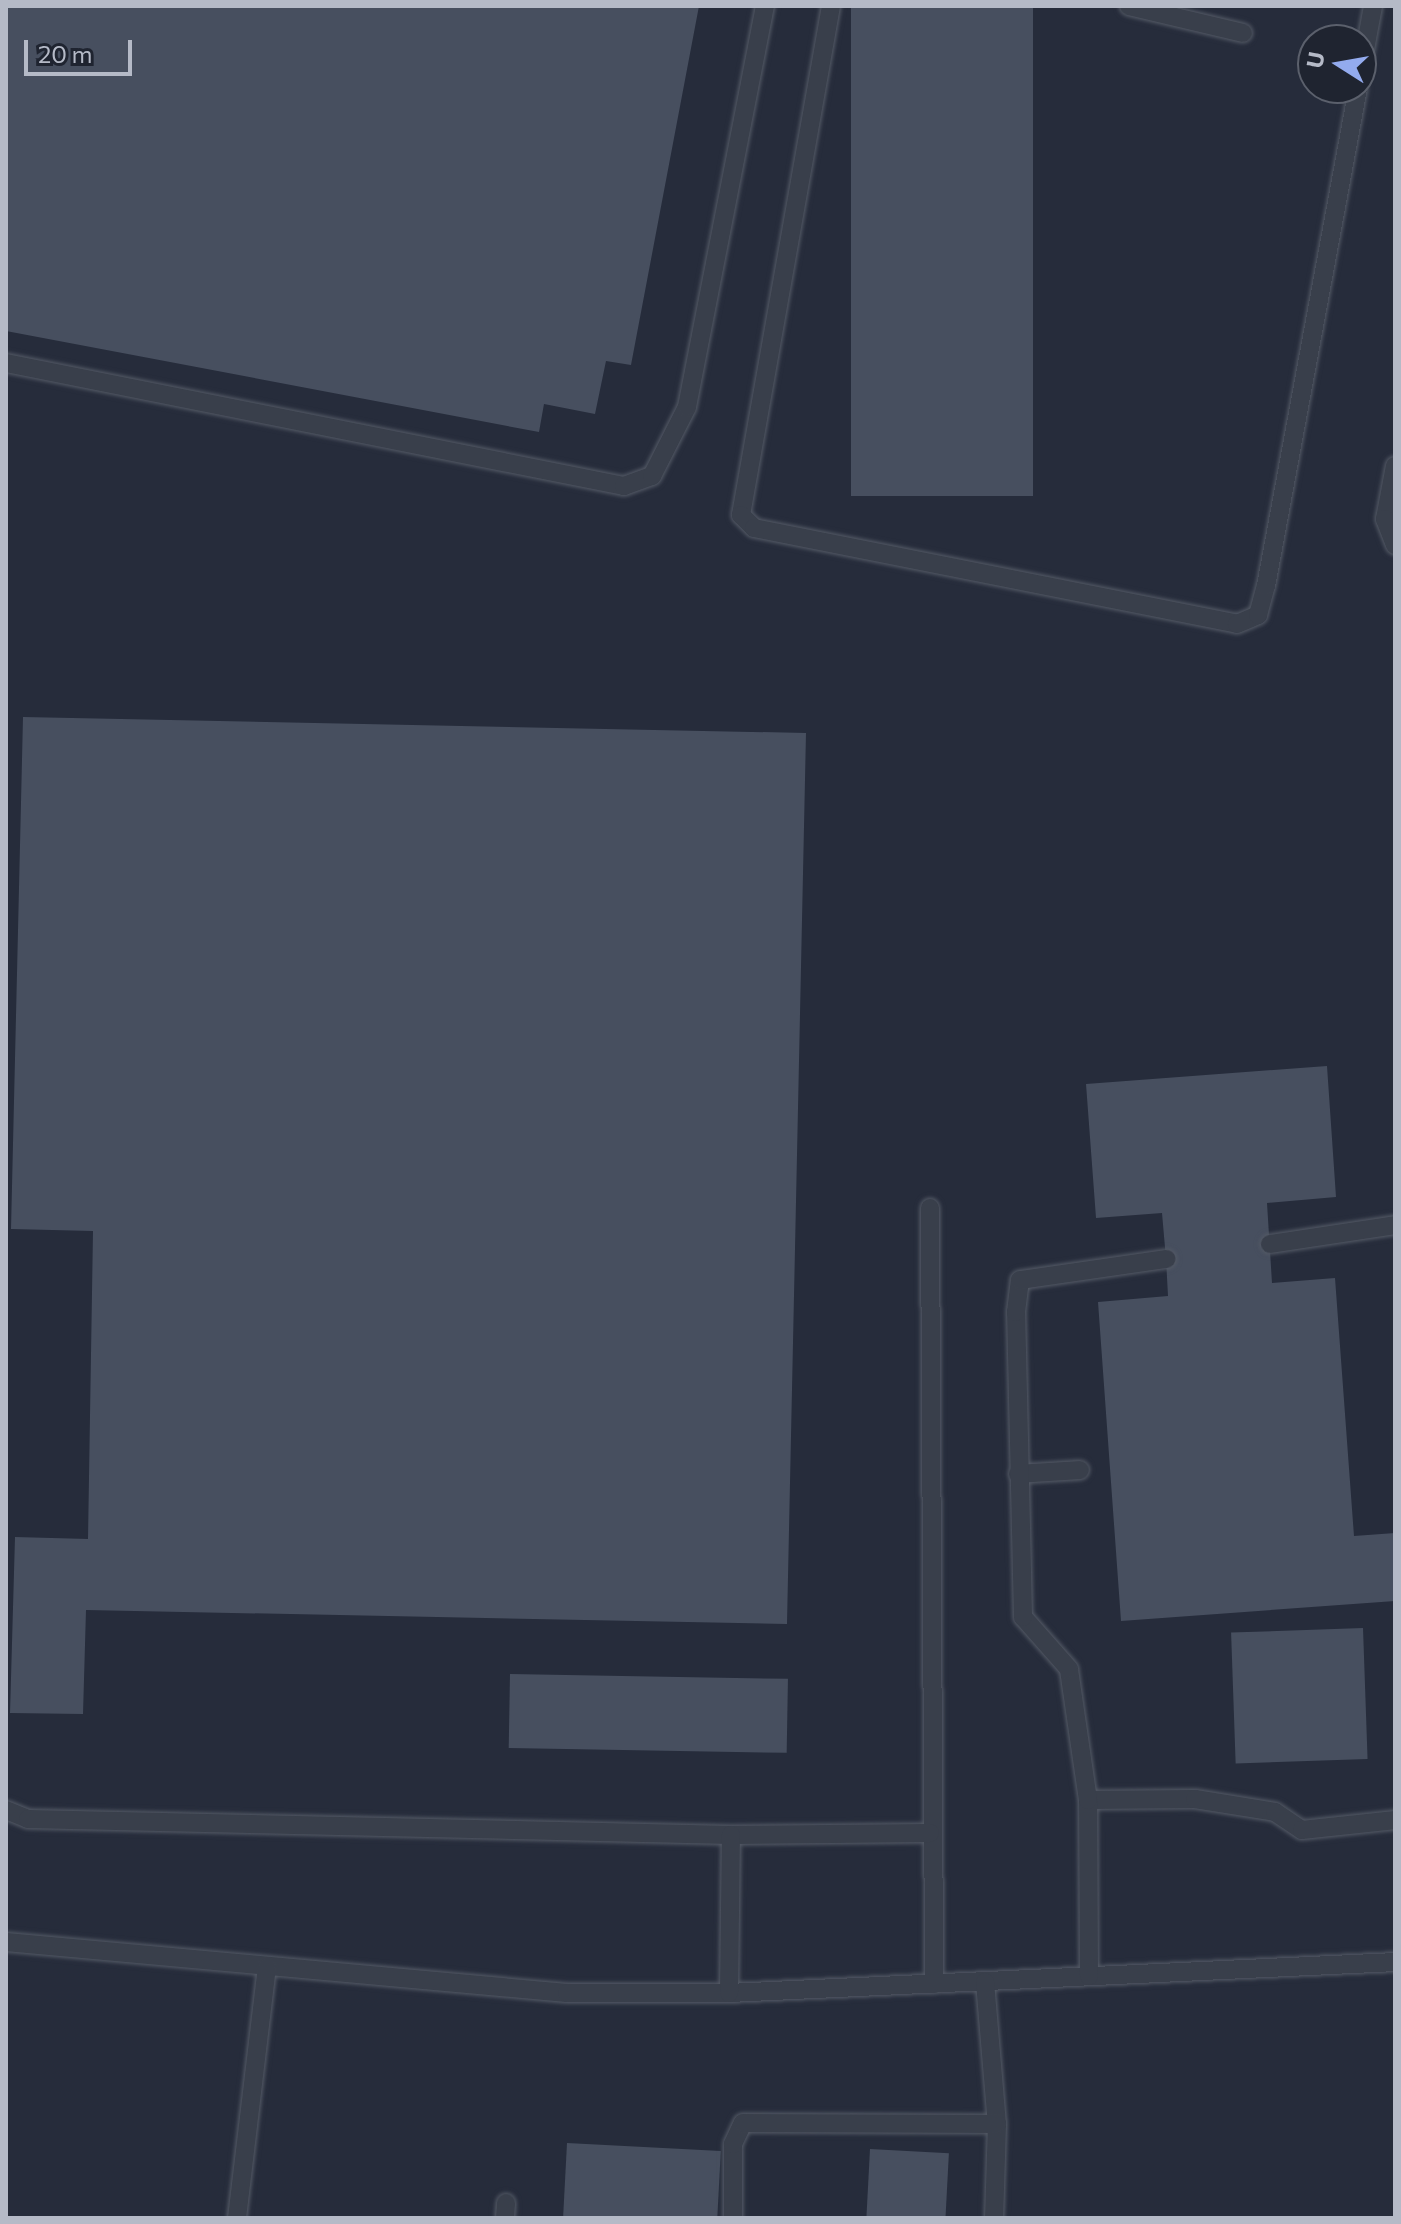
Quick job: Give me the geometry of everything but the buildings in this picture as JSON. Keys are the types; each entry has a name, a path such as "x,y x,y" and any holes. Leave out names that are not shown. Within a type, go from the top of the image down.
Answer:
{"lane":[{"path":"6,363 624,486 652,476 687,407 765,6"},
{"path":"831,6 741,515 754,528 1237,624 1258,615 1266,586 1355,104"},
{"path":"1129,6 1243,33"},
{"path":"1395,466 1385,519 1395,545"},
{"path":"930,1208 930,1833 934,1984"},
{"path":"1270,1244 1395,1225"},
{"path":"1089,1976 1088,1800 1069,1669 1023,1617 1018,1474 1020,1280 1166,1259"},
{"path":"1018,1474 1080,1470"},
{"path":"1088,1800 1195,1799 1275,1812 1302,1830 1395,1820"},
{"path":"6,1810 28,1819 731,1835 930,1833"},
{"path":"729,1993 731,1835"},
{"path":"6,1942 567,1993 729,1993 1395,1962"},
{"path":"237,2218 267,1967"},
{"path":"985,1982 997,2124 994,2218"},
{"path":"733,2218 733,2144 743,2123 997,2124"}]}
